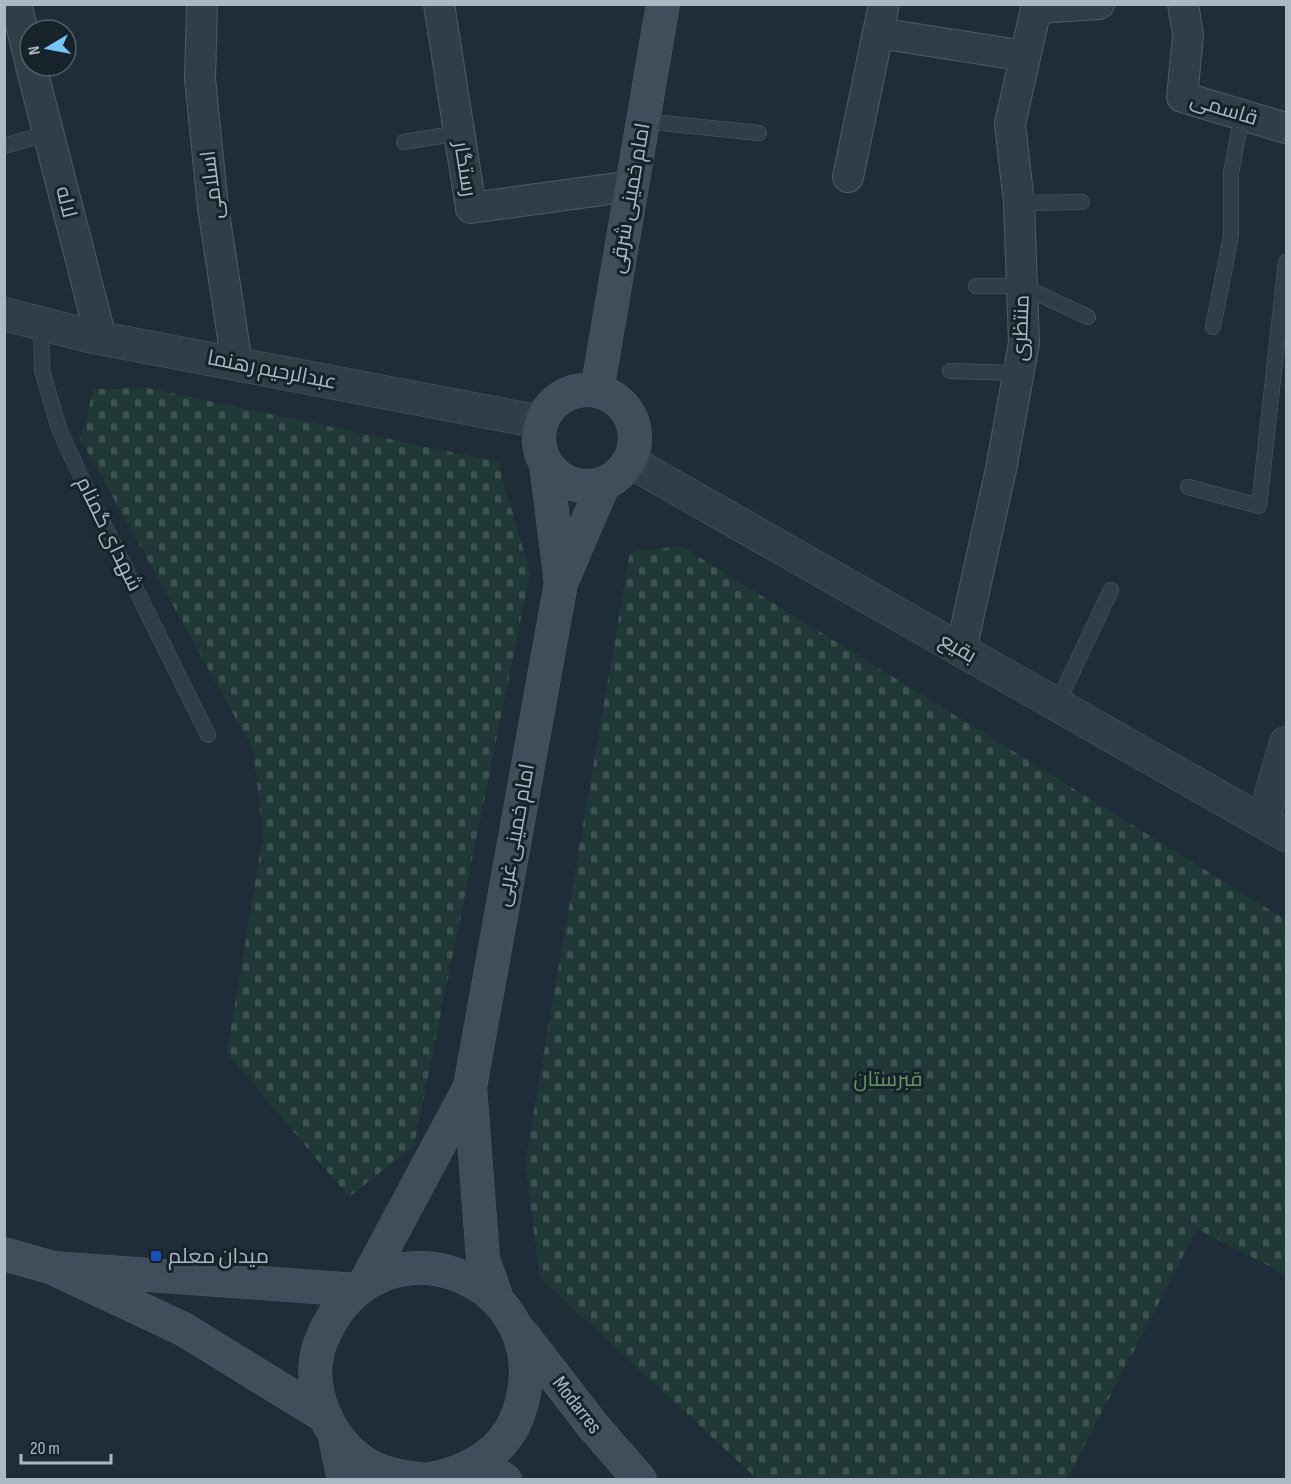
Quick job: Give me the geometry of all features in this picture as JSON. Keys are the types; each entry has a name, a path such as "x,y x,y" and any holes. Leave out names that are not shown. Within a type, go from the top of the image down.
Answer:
{"main road":[{"name":"امام خمینی شرقی","path":"597,391 663,4"},
{"path":"578,390 597,391 609,394 621,404 630,417 634,431 634,447 629,461 618,474 604,483 588,486 572,484 558,476 546,464 540,449 541,422 551,404 563,395 578,390"},
{"name":"امام خمینی غربی","path":"546,464 561,583"},
{"name":"امام خمینی غربی","path":"497,1299 483,1259 470,1087 561,583 604,483"},
{"name":"امام خمینی غربی","path":"360,1288 470,1087"},
{"path":"4,1254 53,1268 183,1329 330,1425 350,1451 372,1467 399,1477 426,1479 479,1472 514,1426 525,1394 526,1360 516,1327 497,1299 470,1279 437,1269 412,1268 387,1273 360,1288 344,1301 329,1322 319,1348 316,1376 320,1404 330,1425 344,1479"},
{"path":"53,1268 360,1288"},
{"name":"Modarres","path":"516,1327 593,1426 640,1479"}],"street":[{"name":"اسلامی","path":"202,4 200,79 213,207 237,364"},
{"name":"رستگار","path":"439,4 471,208 632,186"},
{"path":"1038,6 1099,4"},
{"name":"قاسمی","path":"1183,4 1188,35 1182,97 1287,128"},
{"name":"منتظری","path":"961,650 1001,468 1024,343 1019,203 1010,124 1038,6"},
{"path":"848,177 881,19 1025,56"},
{"name":"لاله","path":"35,78 101,338"},
{"name":"عبدالرحیم رهنما","path":"4,314 101,338 541,422"},
{"name":"بقیع","path":"629,461 1275,828"},
{"path":"1275,828 1287,743"}],"lane":[{"path":"1213,327 1231,236 1232,173 1242,115"},
{"path":"643,122 759,134"},
{"path":"4,146 49,133"},
{"path":"404,142 459,133"},
{"path":"1019,203 1082,202"},
{"path":"1188,487 1259,506 1287,262"},
{"path":"976,286 1022,286 1088,317"},
{"name":"شهدای گمنام","path":"41,323 42,370 59,429 93,503 208,735"},
{"path":"950,370 1019,373"},
{"path":"1057,704 1111,590"}],"green space":[{"path":"147,388 498,462 530,573 414,1146 349,1197 227,1053 263,835 253,749 80,438 94,389"},
{"name":"قبرستان","path":"681,546 1286,920 1286,1275 1197,1229 1067,1479 757,1479 540,1278 525,1163 630,552"}],"place":[{"name":"میدان معلم","path":"156,1256"}]}
